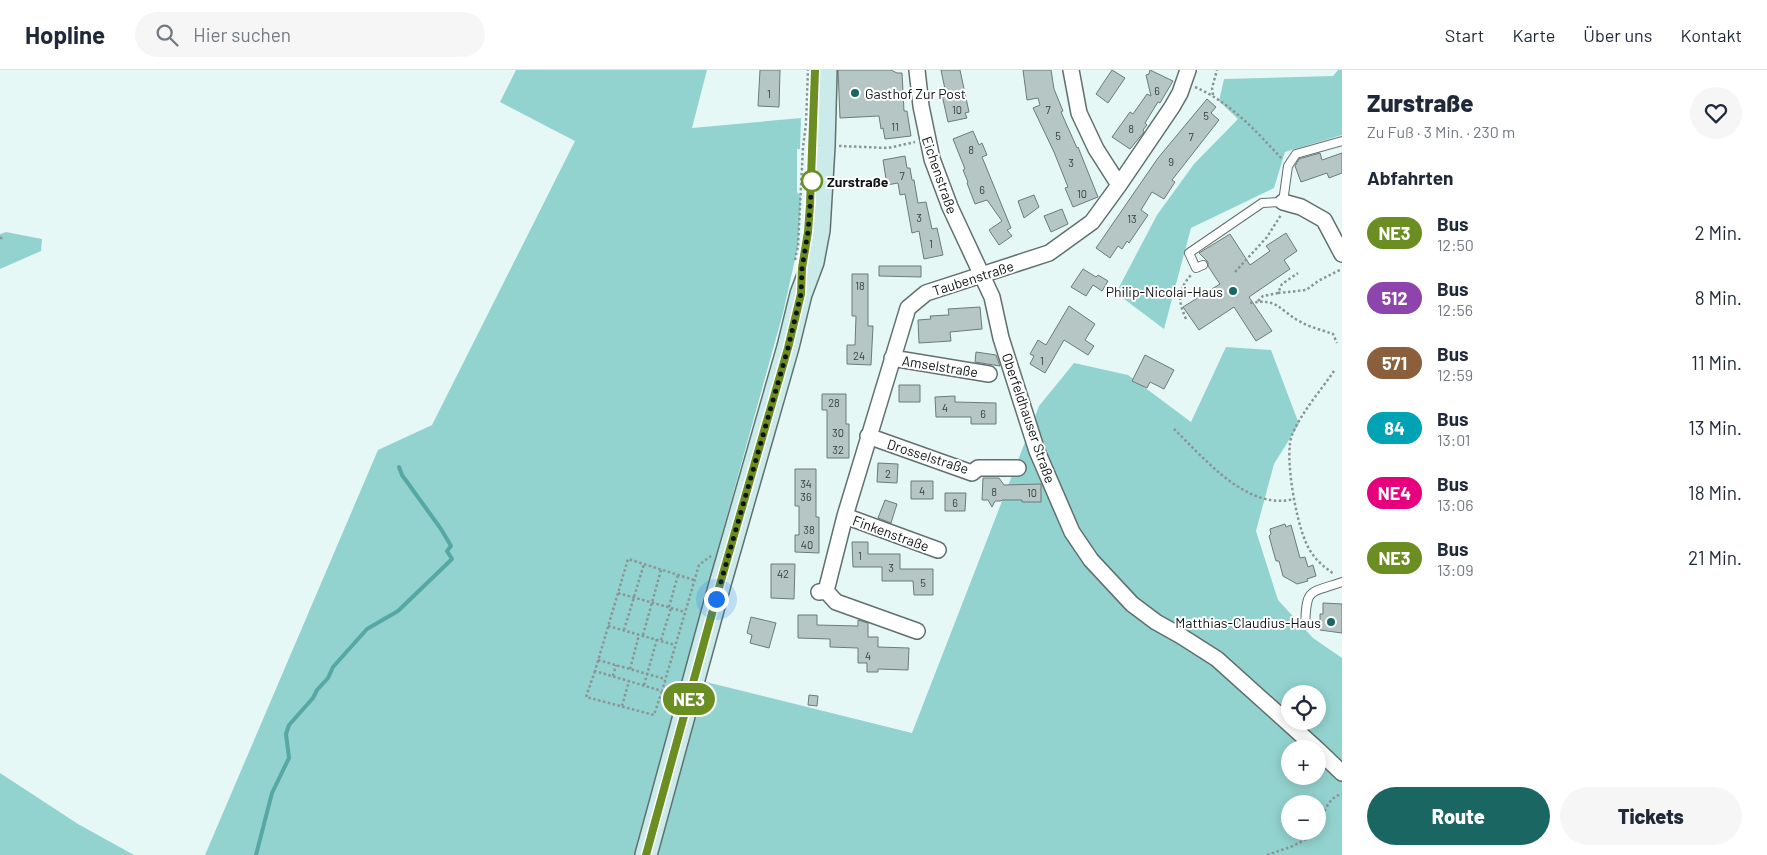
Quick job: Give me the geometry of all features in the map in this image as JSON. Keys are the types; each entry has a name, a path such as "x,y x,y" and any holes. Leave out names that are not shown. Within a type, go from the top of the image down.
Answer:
{"main road":[{"path":"801,294 802,268 811,197 815,70"},
{"path":"646,855 720,584 788,348 801,294 813,262 819,230 814,146 826,70"}],"street":[{"name":"Eichenstraße","path":"917,70 927,140 946,198 982,274"},
{"path":"1071,70 1079,113 1096,149 1119,186"},
{"name":"Taubenstraße","path":"917,631 836,602 822,592 908,308 926,293 1049,253 1092,222 1119,186 1172,107 1186,76"},
{"path":"1284,203 1301,207 1324,220 1340,244"},
{"name":"Oberfeldhauser Straße","path":"982,274 992,297 1001,338 1037,451 1072,532 1091,560 1126,598 1144,614 1182,636 1217,660 1307,740"},
{"name":"Amselstraße","path":"892,358 989,374"},
{"name":"Drosselstraße","path":"868,436 972,473 978,468 1018,468"},
{"name":"Finkenstraße","path":"845,516 938,550"},
{"name":"Oberfeldhauser Straße","path":"1326,758 1342,773"}],"lane":[{"path":"1200,266 1189,253 1262,203 1284,203 1288,166 1296,154 1342,140"},
{"path":"1305,626 1309,595 1314,591 1342,582"}],"path":[{"path":"808,70 806,124 814,146 888,148 927,140"},
{"path":"1213,95 1212,88 1217,70"},
{"path":"1186,76 1213,95 1258,134 1288,166"},
{"path":"1235,272 1266,237 1278,220 1284,203"},
{"path":"0,238 5,238"},
{"path":"1186,319 1180,305 1180,294 1185,282 1200,266"},
{"path":"1257,302 1263,296 1312,288 1318,281 1342,269"},
{"path":"1278,293 1282,284 1298,273"},
{"path":"1250,303 1272,302 1300,322 1332,334 1337,343"},
{"path":"1334,371 1298,423 1289,449 1294,498 1305,541 1321,565 1335,574"},
{"path":"1174,430 1212,467 1250,495 1282,502 1294,498"},
{"path":"694,580 628,559 586,697 654,715 694,580 700,565 712,556"},
{"path":"623,630 644,564"},
{"path":"630,669 661,570"},
{"path":"661,641 678,575"},
{"path":"618,593 685,612"},
{"path":"608,626 675,645"},
{"path":"644,685 657,640"},
{"path":"598,660 665,679"},
{"path":"613,676 616,665"},
{"path":"595,671 662,691"},
{"path":"622,706 629,681"},
{"path":"1326,806 1338,794 1342,794"},
{"path":"1267,855 1304,840"}],"shaded area":[{"path":"516,70 707,70 692,128 801,118 800,149 797,149 797,192 801,197 798,246 783,313 715,559 720,584 702,681 912,733 1039,406 1074,363 1128,375 1191,422 1226,347 1271,350 1299,424 1274,464 1256,531 1278,600 1313,638 1342,658 1342,855 205,855 378,450 432,425 575,141 500,102"},
{"path":"1338,70 1342,70 1342,135 1285,152 1274,188 1191,228 1164,329 1116,293 1157,215 1194,164 1238,119 1219,101 1224,79 1333,76"},
{"path":"6,232 42,239 41,251 0,269 0,234"},
{"path":"0,773 78,824 134,855 0,855"}],"building":[{"path":"760,70 780,70 779,107 758,106"},
{"path":"838,70 891,70 902,73 904,111 907,111 911,136 885,139 879,116 840,118"},
{"path":"941,70 960,70 969,112 965,113 967,118 948,122 942,95 946,94"},
{"path":"1023,70 1051,70 1054,89 1063,111 1061,112 1078,147 1098,197 1073,207 1065,188 1068,187 1054,152 1033,108 1040,105 1038,98 1027,100"},
{"path":"1112,70 1125,78 1108,103 1096,94"},
{"path":"1150,70 1173,81 1145,123 1147,125 1143,130 1144,132 1130,149 1112,137 1130,112 1133,114 1147,94 1151,96 1146,75 1149,74"},
{"path":"1207,99 1216,107 1211,113 1219,120 1172,180 1175,182 1164,199 1152,192 1141,210 1148,215 1129,243 1127,241 1122,249 1118,246 1110,258 1096,248 1158,158"},
{"path":"973,131 979,145 982,143 987,155 982,157 1011,228 1007,230 1012,236 999,245 989,230 1002,221 987,200 975,204 963,170 965,169 953,139"},
{"path":"1320,153 1322,160 1342,153 1342,173 1329,178 1327,173 1301,182 1295,166 1299,159"},
{"path":"905,156 907,168 910,168 912,180 914,180 918,203 926,202 932,229 937,228 943,255 924,259 919,231 912,233 905,194 900,195 898,183 887,185 883,160"},
{"path":"1034,195 1039,207 1024,218 1018,201"},
{"path":"1062,209 1068,224 1051,232 1044,216"},
{"path":"1286,233 1297,251 1284,260 1290,269 1249,297 1272,331 1256,341 1234,307 1199,330 1183,307 1220,284 1208,266 1208,262 1199,253 1230,234 1250,265 1270,251 1266,246"},
{"path":"879,266 921,266 921,277 879,276"},
{"path":"1083,269 1096,277 1098,275 1108,281 1102,291 1093,285 1086,296 1071,287"},
{"path":"852,274 868,274 868,326 873,326 871,365 847,364 847,345 855,345 856,316 852,316"},
{"path":"1069,306 1095,324 1085,340 1094,346 1088,355 1064,340 1045,373 1030,364 1034,356 1030,354 1038,340 1046,345"},
{"path":"980,307 982,329 950,332 951,341 919,343 918,320 931,319 930,316 949,315 948,309"},
{"path":"976,352 996,355 1000,366 975,362"},
{"path":"1145,355 1174,370 1164,389 1150,382 1147,388 1132,381"},
{"path":"899,385 920,385 920,402 899,402"},
{"path":"822,394 846,394 846,424 849,424 849,458 827,458 827,410 822,410"},
{"path":"955,396 955,402 996,403 996,424 971,424 971,417 936,417 935,397"},
{"path":"878,463 898,464 897,483 877,482"},
{"path":"795,469 816,469 816,517 819,517 819,553 795,552 795,535 799,535 799,506 795,506"},
{"path":"983,478 999,478 1004,485 1041,484 1041,502 1002,500 995,501 992,507 988,500 982,500"},
{"path":"911,481 933,481 933,499 911,499"},
{"path":"945,493 966,493 965,511 945,511"},
{"path":"885,500 897,504 891,523 878,518"},
{"path":"1285,524 1286,527 1291,525 1300,558 1305,557 1308,567 1313,565 1316,576 1307,579 1308,581 1297,584 1283,576 1279,561 1276,561 1269,536 1271,534 1270,529"},
{"path":"852,542 868,542 868,554 900,554 900,569 933,569 933,595 914,595 913,581 882,581 882,567 853,567"},
{"path":"771,564 795,564 794,599 771,598"},
{"name":"Matthias-Claudius-Haus","path":"1323,603 1342,604 1342,633 1320,630 1320,614 1323,614"},
{"path":"798,615 817,615 817,625 858,626 858,620 868,623 868,637 878,637 878,647 909,648 908,670 878,669 878,672 867,672 867,663 858,663 858,648 830,647 830,639 798,638"},
{"path":"751,617 776,623 769,648 750,643 752,635 747,633"},
{"path":"809,695 818,696 817,706 808,705"}],"waterway":[{"path":"256,855 272,793 289,758 286,734 289,725 313,698 317,690 328,678 333,667 367,629 398,611 452,559 447,551 451,546 402,475 399,467"}],"bus line":[{"name":"NE3","path":"646,855 720,584 788,348 801,294 802,268 810,205 815,70"}],"place":[{"name":"Gasthof Zur Post","path":"855,93"},
{"name":"Zurstraße","path":"812,181"},
{"name":"Philip-Nicolai-Haus","path":"1233,291"},
{"name":"Matthias-Claudius-Haus","path":"1331,622"}],"route":[{"path":"716,599 788,348 801,294 802,268 808,232 812,181"}]}
